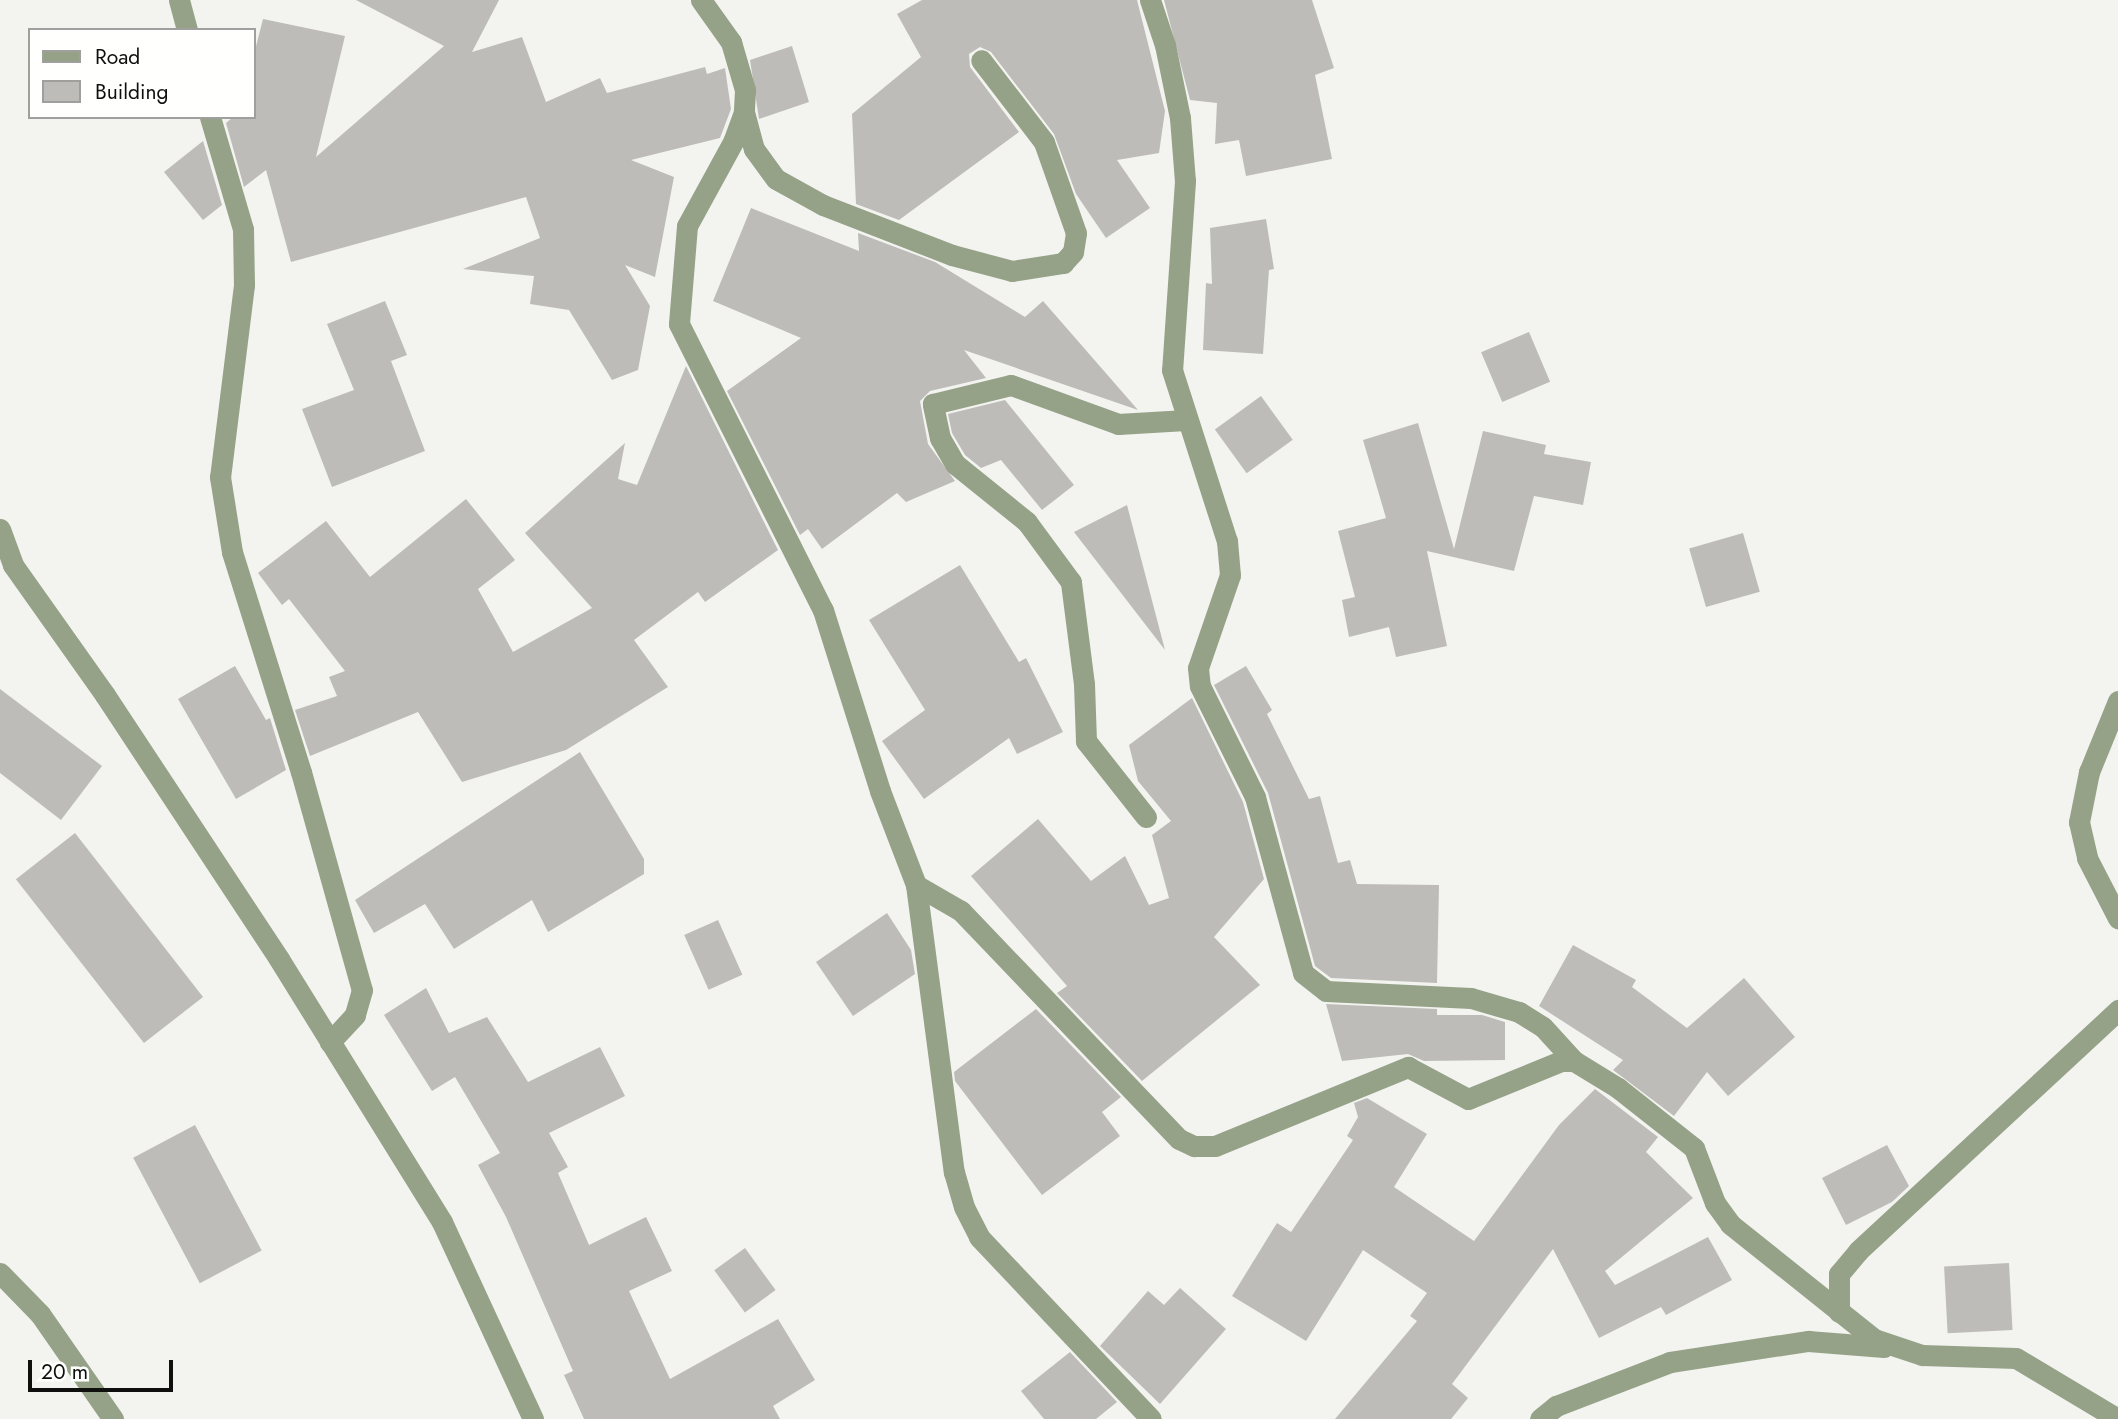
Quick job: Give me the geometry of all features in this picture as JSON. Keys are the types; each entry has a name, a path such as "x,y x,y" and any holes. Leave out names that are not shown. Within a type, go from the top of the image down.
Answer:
{"street":[{"path":"179,0 186,28"},
{"path":"701,0 731,42 745,90 744,112 734,140 687,226 679,324 823,610 880,791 916,885 954,1172 964,1207 979,1237 1151,1419"},
{"path":"1150,0 1165,45 1180,118 1184,230 1172,370 1227,541 1230,575 1198,668 1200,686 1255,797 1303,973 1326,991 1471,998 1519,1012 1543,1027 1574,1061 1618,1088 1694,1148 1714,1203 1730,1224 1874,1339 1896,1349"},
{"path":"744,112 754,149 776,179 823,205 952,255 1012,271 1063,263 1073,252 1076,233 1044,142 981,60"},
{"path":"211,119 243,229 244,285 220,477 232,552 301,772 362,990 355,1015 330,1042"},
{"path":"1146,817 1086,741 1084,684 1070,582 1027,522 955,464 940,438 933,404 1012,385 1118,424 1186,420"},
{"path":"0,530 13,565 105,695 330,1042 442,1222 533,1419"},
{"path":"2118,701 2089,772 2079,822 2087,858 2118,918"},
{"path":"916,885 961,911 1179,1139 1195,1146 1215,1146 1408,1067 1468,1100 1561,1060 1574,1061"},
{"path":"1839,1312 1839,1274 1858,1251 2118,1010"},
{"path":"0,1273 40,1314 113,1419"},
{"path":"1554,1415 1670,1362 1808,1341 1896,1349 1923,1355 2016,1358 2118,1419"}],"building":[{"path":"356,0 499,0 472,52 522,37 546,102 600,78 607,93 705,67 707,74 725,68 731,109 720,138 631,160 674,177 655,277 625,265 650,306 638,370 612,380 569,310 530,304 534,276 463,269 540,238 526,197 291,262 266,170 244,187 226,123 231,119 256,119 256,46 263,19 345,36 316,157 444,46"},
{"path":"922,0 1137,0 1165,111 1159,153 1117,160 1150,208 1106,238 1076,194 1054,134 991,52 980,47 969,54 970,67 1019,132 899,220 856,204 852,114 921,57 897,14"},
{"path":"1164,0 1312,0 1334,68 1315,75 1332,159 1246,176 1239,140 1215,144 1217,103 1190,100"},
{"path":"792,46 809,102 759,119 750,60"},
{"path":"203,141 222,205 203,220 164,172"},
{"path":"751,208 859,251 858,233 935,262 1025,317 1043,301 1138,410 964,350 986,378 930,391 920,401 928,444 955,481 906,502 897,493 822,549 808,529 800,535 727,391 801,338 713,301"},
{"path":"1266,219 1274,269 1269,270 1263,354 1203,350 1206,283 1212,284 1210,228"},
{"path":"385,301 407,355 391,361 425,451 332,487 302,409 354,390 327,324"},
{"path":"1529,332 1550,382 1502,402 1481,352"},
{"path":"686,366 778,550 705,602 698,592 634,640 668,687 566,750 462,782 418,712 310,756 295,710 337,696 329,677 345,671 289,599 282,605 258,573 326,521 370,577 466,499 515,560 478,589 513,652 592,608 525,533 625,443 618,479 637,485"},
{"path":"1261,396 1293,440 1247,473 1215,430"},
{"path":"1005,400 1074,485 1042,510 1001,460 981,468 965,455 952,433 948,414"},
{"path":"1418,423 1454,549 1483,431 1546,445 1544,454 1591,462 1583,505 1534,496 1514,571 1427,551 1447,646 1396,657 1389,627 1349,637 1342,600 1355,597 1338,531 1386,518 1363,440"},
{"path":"1127,505 1165,650 1074,532"},
{"path":"1743,533 1760,592 1706,607 1689,548"},
{"path":"960,565 1019,662 1026,658 1063,732 1017,754 1009,738 924,799 882,741 925,710 869,620"},
{"path":"235,666 266,720 270,718 286,770 236,799 178,699"},
{"path":"1246,666 1272,710 1267,714 1309,799 1320,796 1338,863 1350,860 1357,884 1439,885 1437,983 1331,978 1315,966 1268,793 1214,685"},
{"path":"0,689 102,766 61,820 0,773"},
{"path":"1192,698 1243,802 1264,879 1214,937 1260,985 1142,1081 1057,993 1067,986 971,876 1038,819 1091,881 1125,856 1149,905 1169,898 1152,835 1171,821 1138,781 1129,745"},
{"path":"580,752 644,859 644,874 548,932 532,900 454,949 425,904 374,933 355,900"},
{"path":"75,833 203,997 144,1043 16,879"},
{"path":"887,913 911,950 915,974 853,1016 816,962"},
{"path":"718,920 742,975 709,990 684,935"},
{"path":"1573,945 1636,980 1632,987 1687,1028 1744,978 1795,1037 1728,1096 1707,1072 1674,1116 1613,1070 1623,1060 1539,1006"},
{"path":"426,988 449,1033 487,1017 528,1082 600,1047 625,1096 549,1133 568,1167 558,1173 589,1245 646,1217 672,1271 629,1291 670,1379 778,1319 815,1380 773,1406 780,1419 584,1419 564,1375 573,1371 506,1217 478,1165 500,1153 455,1077 432,1091 384,1015"},
{"path":"1326,1004 1437,1009 1437,1015 1482,1015 1505,1022 1505,1060 1424,1061 1408,1054 1342,1061"},
{"path":"1036,1009 1121,1097 1102,1112 1120,1136 1042,1195 955,1081 954,1072"},
{"path":"1595,1089 1658,1137 1646,1152 1693,1198 1605,1271 1615,1285 1708,1237 1732,1280 1666,1315 1661,1307 1599,1338 1553,1249 1452,1384 1468,1398 1451,1419 1335,1419 1417,1321 1410,1316 1427,1293 1363,1250 1306,1341 1232,1296 1277,1223 1291,1232 1353,1140 1347,1136 1358,1117 1354,1103 1367,1098 1427,1134 1394,1187 1474,1241 1559,1125"},
{"path":"195,1125 262,1250 200,1283 133,1158"},
{"path":"1887,1145 1909,1186 1892,1202 1846,1225 1822,1178"},
{"path":"745,1248 776,1290 745,1312 714,1270"},
{"path":"2009,1263 2013,1330 1948,1333 1944,1266"},
{"path":"1180,1288 1226,1329 1160,1404 1100,1346 1148,1291 1164,1305"},
{"path":"1070,1352 1117,1402 1096,1419 1044,1419 1021,1391"}]}
